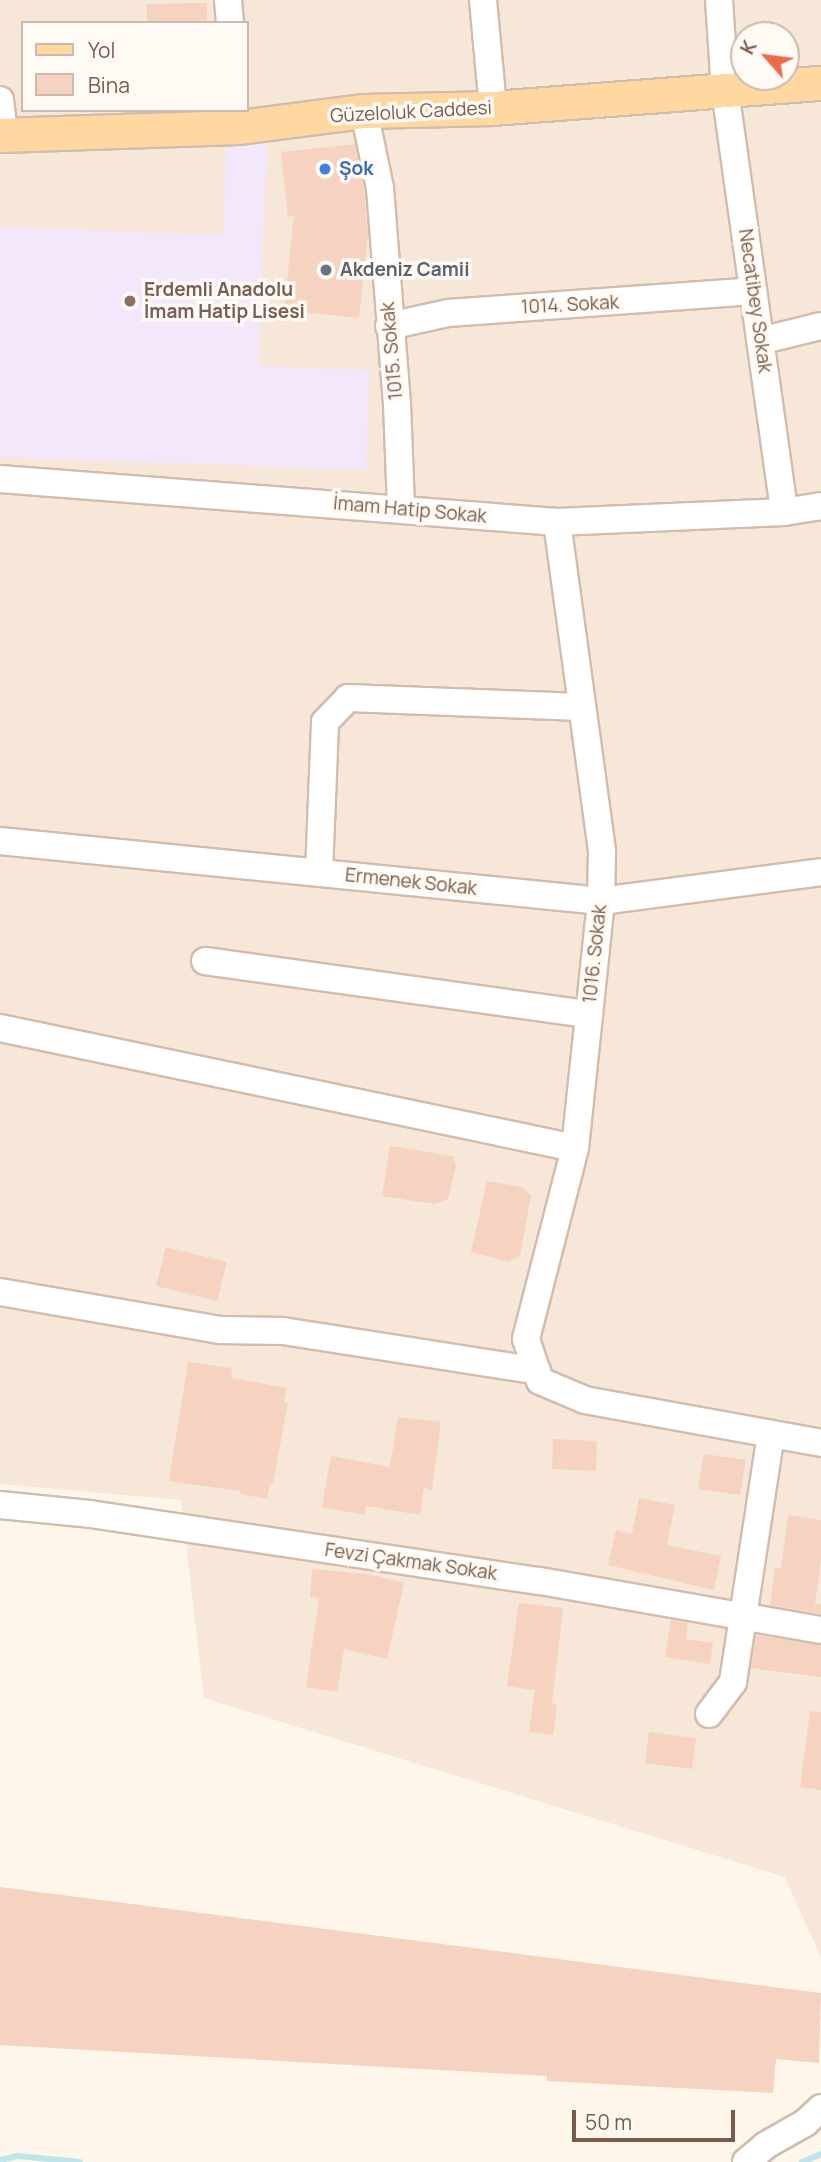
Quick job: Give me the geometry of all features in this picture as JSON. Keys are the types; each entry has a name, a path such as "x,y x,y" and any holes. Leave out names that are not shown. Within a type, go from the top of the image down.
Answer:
{"main road":[{"name":"Güzeloluk Caddesi","path":"2,134 364,111 493,108 821,83"}],"street":[{"path":"228,0 230,21"},
{"path":"483,0 493,108"},
{"name":"Necatibey Sokak","path":"719,0 725,90 784,512"},
{"path":"0,100 2,134"},
{"name":"1015. Sokak","path":"364,111 380,188 388,326 397,403 401,509"},
{"name":"1014. Sokak","path":"388,326 448,313 753,291"},
{"path":"760,341 821,326"},
{"name":"İmam Hatip Sokak","path":"0,479 557,522 784,512 821,506"},
{"name":"1016. Sokak","path":"538,1376 526,1339 575,1148 601,901 602,851 557,522"},
{"path":"319,873 325,722 348,698 581,707"},
{"name":"Ermenek Sokak","path":"0,841 601,901 821,872"},
{"path":"205,961 589,1014"},
{"path":"0,1028 575,1148"},
{"path":"0,1292 221,1330 283,1331 538,1376 585,1400 821,1443"},
{"path":"709,1714 733,1682 771,1434"},
{"name":"Fevzi Çakmak Sokak","path":"0,1505 90,1514 540,1581 821,1630"},
{"path":"746,2162 766,2145 805,2123 821,2108"}],"shaded area":[{"path":"0,0 821,0 821,1958 785,1877 204,1698 181,1500 0,1484"},
{"name":"Erdemli Anadolu İmam Hatip Lisesi","path":"226,142 267,144 258,366 370,370 366,470 0,457 0,227 223,235"}],"building":[{"path":"207,3 207,21 147,21 147,4"},
{"path":"355,144 364,190 368,234 359,318 284,310 294,216 288,217 281,152"},
{"path":"390,1146 453,1156 456,1166 448,1199 435,1204 382,1196"},
{"path":"487,1181 522,1187 531,1195 520,1256 508,1262 471,1252"},
{"path":"166,1247 227,1262 217,1301 156,1286"},
{"path":"188,1362 232,1368 231,1378 287,1388 284,1402 288,1402 273,1483 270,1483 267,1499 240,1494 240,1491 169,1481"},
{"path":"398,1417 441,1422 432,1490 424,1488 420,1515 366,1506 365,1515 322,1507 331,1456 390,1467"},
{"path":"553,1439 597,1441 596,1471 552,1469"},
{"path":"704,1454 746,1460 740,1495 698,1489"},
{"path":"639,1498 675,1505 667,1545 721,1556 714,1590 608,1565 616,1530 632,1534"},
{"path":"788,1515 821,1520 821,1560 815,1604 821,1604 821,1614 770,1605 775,1568 781,1568"},
{"path":"312,1569 368,1574 404,1583 387,1659 344,1649 337,1692 306,1687 319,1598 310,1597"},
{"path":"519,1603 563,1608 552,1704 557,1705 553,1735 529,1732 535,1690 507,1686"},
{"path":"671,1620 688,1623 686,1639 713,1643 710,1664 665,1657"},
{"path":"756,1635 821,1645 821,1677 751,1668"},
{"path":"810,1711 821,1712 821,1790 800,1787"},
{"path":"649,1732 696,1738 692,1769 645,1763"},
{"path":"0,1887 821,1993 819,2063 776,2059 773,2093 547,2081 547,2076 0,2045"}],"waterway":[{"path":"802,2162 821,2154"},
{"path":"0,2160 18,2156 80,2162"}],"place":[{"name":"Şok","path":"325,169"},
{"name":"Akdeniz Camii","path":"326,270"},
{"name":"Erdemli Anadolu İmam Hatip Lisesi","path":"130,301"}]}
